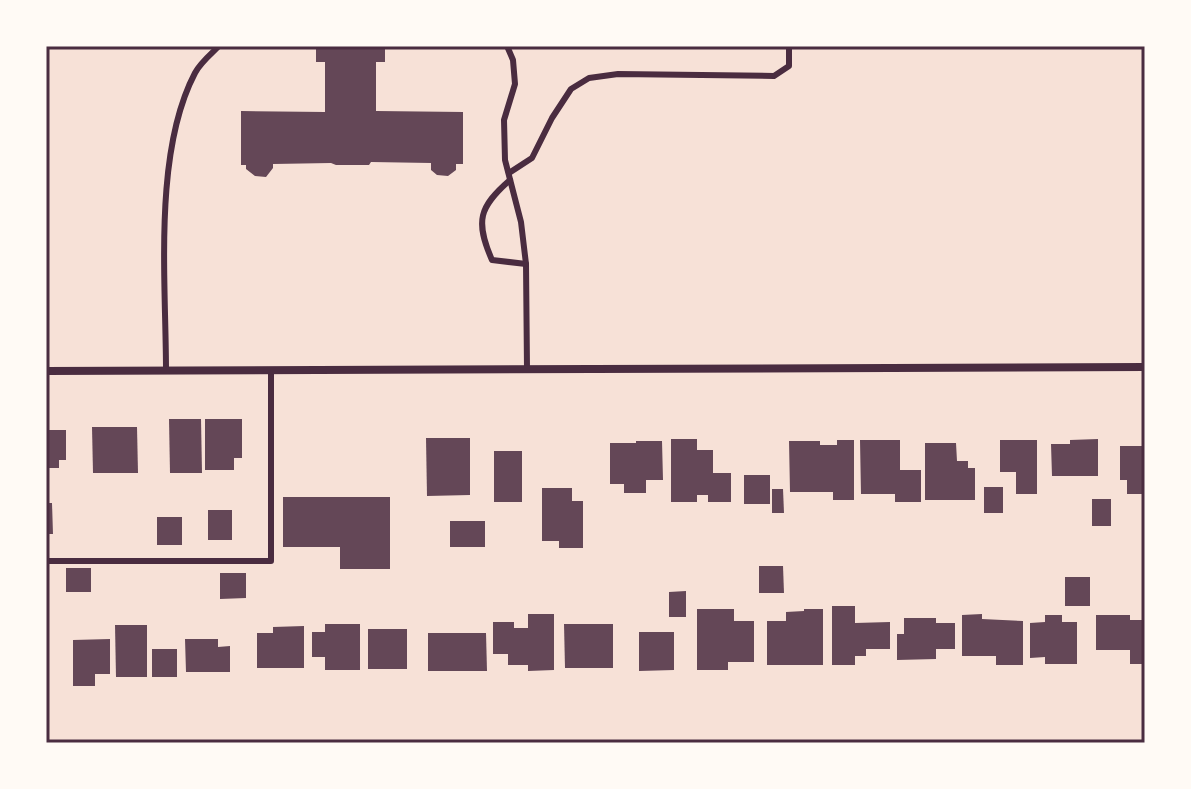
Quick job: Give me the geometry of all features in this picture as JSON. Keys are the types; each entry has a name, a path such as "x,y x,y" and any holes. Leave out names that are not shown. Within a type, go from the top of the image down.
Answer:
{"street":[{"path":"46,371 1145,367"}],"lane":[{"path":"166,371 166,188 177,117 196,70 219,46"},
{"path":"507,46 513,60 515,84 504,120 505,160 521,222 526,264 527,369"},
{"path":"526,264 492,260 483,239 483,215 488,199 532,158 571,89 589,78 618,74 774,76 789,66 789,46"},
{"path":"46,561 271,561 271,370"}],"building":[{"path":"316,46 385,46 385,62 376,62 376,111 463,112 463,164 456,164 456,170 448,176 437,175 431,170 431,163 273,164 266,177 255,176 246,169 246,165 241,165 241,111 325,112 325,62 316,62"},
{"path":"169,419 201,419 202,473 170,473"},
{"path":"205,419 242,419 242,458 234,458 234,470 205,470"},
{"path":"92,427 137,427 138,473 93,473"},
{"path":"46,430 66,430 66,460 59,460 59,468 46,468"},
{"path":"426,438 470,438 470,495 427,496"},
{"path":"671,439 697,439 697,450 713,450 713,473 731,473 731,502 708,502 708,495 697,495 697,502 671,502"},
{"path":"1098,439 1098,476 1052,476 1051,444"},
{"path":"837,440 854,440 854,500 833,500 833,492 790,492 789,441 820,441 820,445 837,445"},
{"path":"860,440 900,440 900,470 921,470 921,502 895,502 895,494 861,494"},
{"path":"1000,440 1037,440 1037,494 1016,494 1016,472 1000,472"},
{"path":"662,441 663,480 646,480 646,493 624,493 624,484 610,484 610,443"},
{"path":"925,443 956,443 957,461 968,461 968,468 975,468 975,500 925,500"},
{"path":"1120,446 1145,446 1145,494 1127,494 1127,480 1120,480"},
{"path":"494,451 522,451 522,502 494,502"},
{"path":"744,475 770,475 770,504 744,504"},
{"path":"984,487 1003,487 1003,513 984,513"},
{"path":"542,488 572,488 572,501 583,501 583,548 559,548 559,541 542,541"},
{"path":"772,489 783,489 784,513 772,513"},
{"path":"283,497 390,497 390,569 340,569 340,547 283,547"},
{"path":"1092,499 1111,499 1111,526 1092,526"},
{"path":"46,503 52,503 53,534 46,534"},
{"path":"208,510 232,510 232,540 208,540"},
{"path":"157,517 182,517 182,545 157,545"},
{"path":"450,521 485,521 485,547 450,547"},
{"path":"759,566 783,566 784,593 759,593"},
{"path":"66,568 91,568 91,592 66,592"},
{"path":"220,573 246,573 246,598 220,599"},
{"path":"1065,577 1090,577 1090,606 1065,606"},
{"path":"686,591 686,617 669,617 669,592"},
{"path":"832,606 855,606 855,623 890,622 890,649 866,649 866,656 855,656 855,665 832,665"},
{"path":"697,609 734,609 734,621 754,621 754,662 728,662 728,670 697,670"},
{"path":"823,609 823,665 767,665 767,621 786,621 786,612"},
{"path":"528,614 554,614 554,670 528,671 528,665 508,665 508,654 493,654 493,622 514,622 514,628 528,628"},
{"path":"982,614 982,619 1023,621 1023,665 996,665 996,656 962,656 962,615"},
{"path":"1045,615 1062,615 1062,622 1077,622 1077,664 1045,664 1045,657 1030,658 1030,623 1045,622"},
{"path":"1096,615 1130,615 1130,620 1145,620 1145,664 1130,664 1130,650 1096,650"},
{"path":"904,618 936,618 936,623 955,623 955,649 936,649 936,659 897,660 897,634 904,634"},
{"path":"325,624 360,624 360,670 325,670 325,657 312,657 312,632 325,632"},
{"path":"564,624 613,624 613,668 565,668"},
{"path":"115,625 147,625 147,677 116,677"},
{"path":"304,626 304,668 257,668 257,633 273,633 273,627"},
{"path":"368,629 407,629 407,669 368,669"},
{"path":"639,632 674,632 674,670 639,671"},
{"path":"428,633 486,633 487,671 428,671"},
{"path":"110,639 110,674 95,674 95,686 73,686 73,640"},
{"path":"185,639 218,639 218,647 230,646 230,672 186,672"},
{"path":"152,649 177,649 177,677 152,677"}]}
